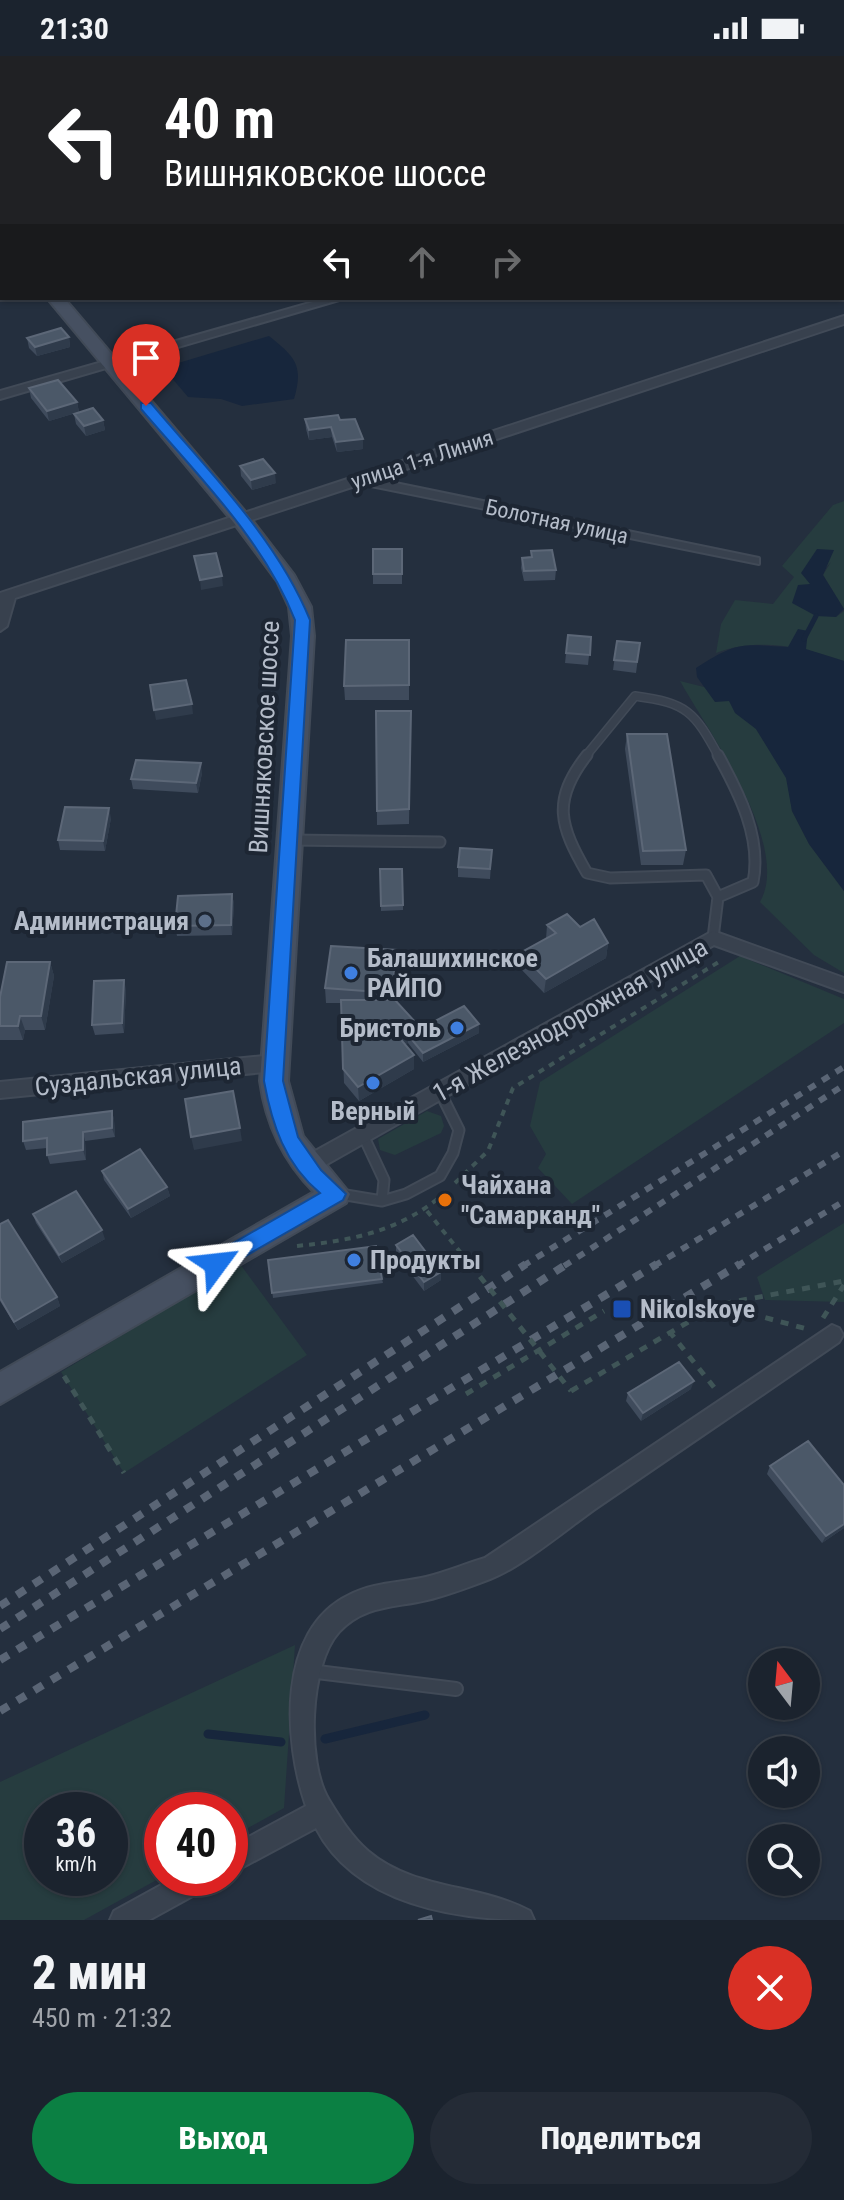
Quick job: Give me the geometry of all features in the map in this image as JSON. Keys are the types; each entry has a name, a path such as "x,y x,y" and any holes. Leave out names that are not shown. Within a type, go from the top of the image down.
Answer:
{"street":[{"name":"Вишняковское шоссе","path":"57,300 241,519 287,580 302,620 275,1100 281,1122 306,1166 336,1194"},
{"path":"0,395 333,300"},
{"name":"улица 1-я Линия","path":"4,597 844,320"},
{"name":"Болотная улица","path":"359,480 754,561"},
{"path":"0,626 4,597"},
{"name":"1-я Железнодорожная улица","path":"306,1166 713,938 844,985"},
{"name":"Суздальская улица","path":"0,1090 275,1063"},
{"path":"0,1389 336,1194"},
{"path":"521,1920 503,1908 405,1887 384,1879 351,1853 329,1826 302,1735 302,1683 323,1628 351,1605 377,1596 427,1588 491,1567 832,1335"},
{"path":"248,1851 323,1810"},
{"path":"123,1920 167,1896"}],"lane":[{"path":"713,938 718,897 706,875 610,878 587,873 569,846 560,817 564,788 600,739 628,712 635,696 677,702 693,714 707,732 725,769 754,841 756,868 753,882 718,897"},
{"path":"290,840 440,842"},
{"path":"336,1194 382,1201 406,1194 440,1176 453,1153 459,1130 440,1092"},
{"path":"363,1135 384,1180 382,1201"},
{"path":"306,1670 456,1689"}],"path":[{"path":"294,1246 375,1237 427,1211 488,1151 513,1088 740,949"},
{"path":"427,1211 571,1391 717,1305 844,1281"},
{"path":"717,1305 832,1335"},
{"path":"466,1394 604,1311"},
{"path":"669,1331 723,1399"},
{"path":"57,1366 124,1473"}],"green space":[{"path":"844,501 844,609 823,575 831,562 810,584 836,617 844,611 844,661 812,652 764,645 716,653 721,624 735,600 773,604 794,577 782,566 833,505"},
{"path":"680,681 708,688 729,701 756,729 787,778 792,811 809,844 844,891 844,973 814,955 760,902 767,878 765,851 756,821 726,758"},
{"path":"740,956 844,999 844,1023 572,1204 538,1168 546,1154 530,1126 540,1082"},
{"path":"427,1111 441,1116 444,1126 441,1133 395,1155 380,1150 378,1139"},
{"path":"844,1223 844,1302 765,1300 757,1277"},
{"path":"240,1264 307,1355 124,1473 61,1372"},
{"path":"295,1645 284,1808 248,1828 248,1792 144,1792 144,1887 128,1896 128,1792 24,1792 24,1896 128,1896 84,1920 0,1920 0,1782"}],"water":[{"path":"269,336 295,363 298,378 294,399 242,406 221,399 188,397 171,377 175,364"},
{"path":"817,549 834,550 823,575 844,609 836,617 816,616 792,603 798,585 810,584 801,573"},
{"path":"798,629 808,631 806,649 844,661 844,891 809,844 792,811 786,778 756,729 735,713 729,701 715,702 697,677 696,668 730,649 749,645 788,647"}],"building":[{"path":"61,328 69,337 35,347 27,338"},
{"path":"58,380 77,402 47,411 29,388"},
{"path":"93,408 103,420 84,426 74,414"},
{"path":"338,415 340,420 355,419 363,439 336,442 331,427 309,430 305,419"},
{"path":"263,459 275,473 251,480 240,466"},
{"path":"373,549 402,549 402,574 373,574"},
{"path":"552,550 556,570 524,571 522,558 532,557 531,551"},
{"path":"216,553 222,576 200,580 194,556"},
{"path":"568,635 591,637 590,655 566,653"},
{"path":"346,640 409,640 409,685 344,686"},
{"path":"617,641 640,643 637,662 614,660"},
{"path":"186,680 192,704 154,710 150,685"},
{"path":"376,711 411,711 409,809 377,811"},
{"path":"627,734 667,734 686,850 643,851"},
{"path":"136,760 201,763 196,783 131,779"},
{"path":"65,807 109,808 103,841 58,840"},
{"path":"460,848 492,850 490,869 458,867"},
{"path":"380,869 402,869 403,905 381,906"},
{"path":"232,894 231,925 175,926 178,896"},
{"path":"567,914 580,927 594,919 608,943 546,979 520,953 556,933 547,925"},
{"path":"331,946 397,950 392,993 325,988"},
{"path":"7,962 50,962 41,1016 20,1016 18,1026 0,1026 0,997"},
{"path":"124,980 122,1023 92,1025 94,981"},
{"path":"341,1000 395,1000 417,1024 397,1035 414,1055 358,1087 343,1069"},
{"path":"464,1006 479,1024 423,1053 408,1035"},
{"path":"233,1091 240,1128 191,1137 185,1099"},
{"path":"112,1111 112,1128 83,1132 83,1150 47,1155 47,1138 23,1141 23,1122"},
{"path":"140,1149 167,1187 128,1209 102,1171"},
{"path":"76,1191 102,1230 59,1255 33,1214"},
{"path":"8,1220 57,1297 14,1322 0,1298 0,1224"},
{"path":"413,1235 441,1272 424,1282 396,1245"},
{"path":"376,1246 382,1279 272,1293 268,1260"},
{"path":"679,1362 694,1381 643,1413 628,1393"},
{"path":"808,1441 844,1485 844,1524 826,1536 770,1466"}],"waterway":[{"path":"804,639 816,616"},
{"path":"325,1739 425,1715"},
{"path":"208,1734 281,1742"}],"railway":[{"path":"523,1266 844,1067"},
{"path":"564,1266 844,1085"},
{"path":"654,1266 844,1151"},
{"path":"737,1266 844,1201"},
{"path":"0,1606 526,1264"},
{"path":"0,1629 567,1264"},
{"path":"0,1660 657,1264"},
{"path":"0,1711 740,1264"}],"place":[{"name":"Администрация","path":"205,921"},
{"name":"Балашихинское РАЙПО","path":"351,973"},
{"name":"Бристоль","path":"457,1028"},
{"name":"Верный","path":"373,1083"},
{"name":"Чайхана \"Самарканд\"","path":"445,1200"},
{"name":"Продукты","path":"354,1260"},
{"name":"Nikolskoye","path":"622,1309"}],"route":[{"path":"146,406 241,519 287,580 300,607 302,620 275,1100 281,1122 300,1160 336,1194 216,1264"}]}
